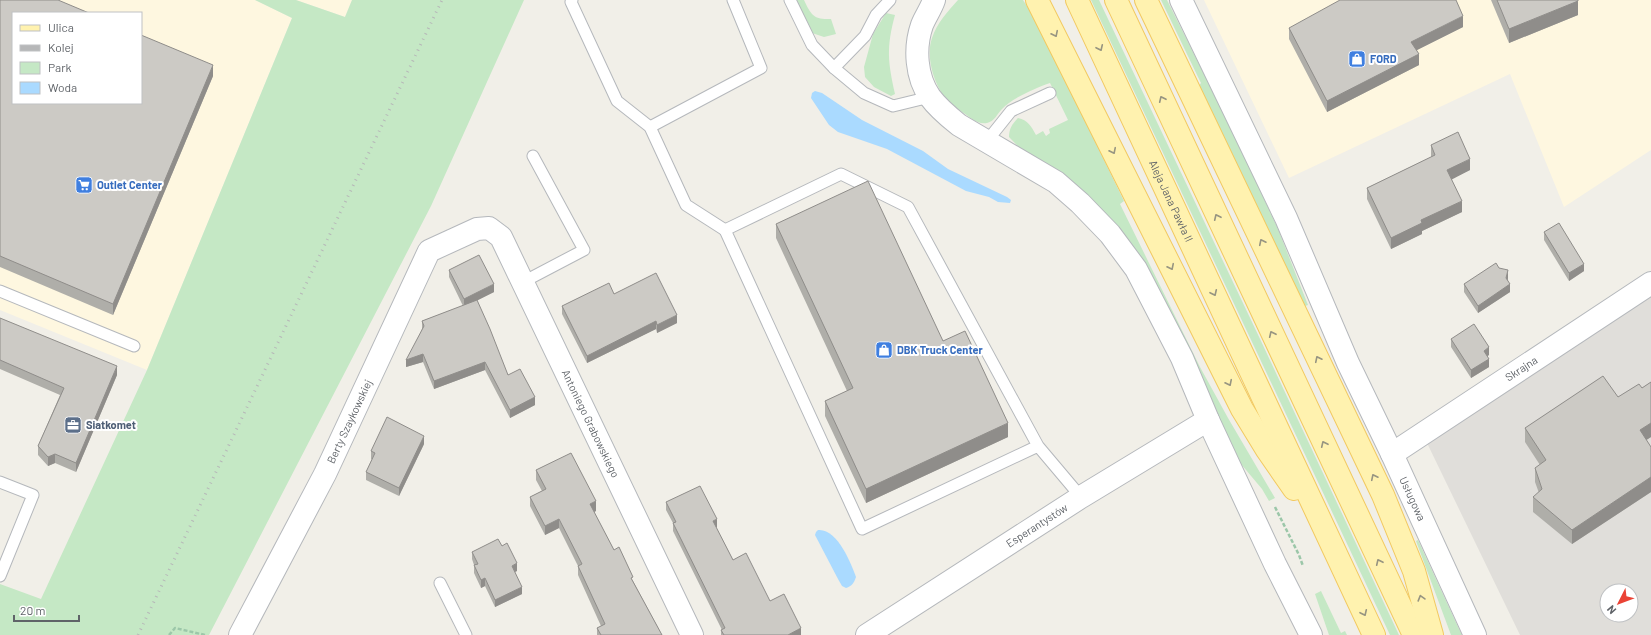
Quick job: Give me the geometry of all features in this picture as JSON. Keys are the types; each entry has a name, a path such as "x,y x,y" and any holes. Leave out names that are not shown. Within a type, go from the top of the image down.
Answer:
{"main road":[{"path":"1037,0 1242,409 1267,450 1329,540 1374,635"},
{"name":"Aleja Jana Pawła II","path":"1077,0 1329,540"},
{"path":"1116,0 1414,635"},
{"path":"1146,0 1383,495 1414,571 1432,635"}],"street":[{"name":"Usługowa","path":"1181,0 1286,218 1348,363 1392,454 1475,635"},
{"path":"935,3 922,26 917,52 921,80 930,97 959,125 1056,182 1080,203 1110,234 1136,269 1152,297 1182,358 1208,420 1310,635"},
{"name":"Antoniego Grabowskiego","path":"477,228 490,228 501,237 692,635"},
{"name":"Berty Szaykowskiej","path":"240,635 325,474 429,252 477,228"},
{"name":"Skrajna","path":"1392,454 1651,283"},
{"name":"Esperantystów","path":"867,635 1081,497 1208,420"}],"lane":[{"path":"572,0 571,2 617,101 650,127 686,205 725,230 862,529 1038,446"},
{"path":"650,127 762,68 733,0"},
{"path":"790,0 812,45 834,68 864,93 892,106 930,97"},
{"path":"834,68 864,36 876,15 890,0"},
{"path":"987,142 1011,111 1050,93"},
{"path":"523,282 584,250 534,156"},
{"path":"725,230 840,174 908,207 1038,446 1081,497"},
{"path":"0,291 134,346"},
{"path":"0,482 33,495 0,576"},
{"path":"440,583 466,635"}],"path":[{"path":"169,635 175,628 206,635"}],"shaded area":[{"path":"0,0 255,0 292,18 147,370 0,310"},
{"path":"296,0 352,0 345,17"},
{"path":"1204,0 1651,0 1651,150 1564,207 1510,74 1289,178"},
{"path":"1651,294 1651,635 1520,635 1427,443"}],"green space":[{"path":"255,0 296,0 345,17 352,0 524,0 431,206 209,635 0,635 0,584 41,599 147,370 292,18"},
{"path":"796,0 804,0 814,16 821,19 831,19 836,34 824,37 812,33"},
{"path":"958,0 1023,0 1036,20 1124,201 1120,204 1200,367 1275,498 1269,501 1262,489 1241,464 1161,295 1009,137 1011,127 1018,118 1027,122 1036,135 1043,131 1046,136 1050,133 1049,129 1068,120 1050,83 1018,97 1006,105 992,121 987,123 980,123 973,120 953,105 940,90 933,73 930,46 934,33 940,22"},
{"path":"1091,0 1099,0 1399,635 1390,635"},
{"path":"1161,0 1167,0 1235,136 1278,229 1308,305 1302,307 1198,87 1201,83"},
{"path":"886,13 895,15 889,46 891,73 895,94 891,96 874,87 865,77 864,67 873,34"},
{"path":"1418,540 1462,635 1451,635 1416,541"},
{"path":"1321,591 1341,633 1345,631 1347,635 1329,635 1315,594"}],"water":[{"path":"815,91 822,93 862,120 923,151 948,169 1007,197 1011,200 1010,203 998,202 989,197 966,191 887,149 838,132 829,125 811,98 812,93"},
{"path":"818,530 825,531 837,540 847,555 856,577 854,583 850,586 846,588 842,586 838,579 815,535"}],"building":[{"name":"Outlet Center","path":"0,0 58,0 87,12 12,12 12,104 142,104 142,35 213,65 113,304 0,256"},
{"name":"FORD","path":"1340,0 1456,0 1463,16 1411,42 1419,54 1327,101 1289,28"},
{"path":"1497,0 1578,0 1578,1 1509,29"},
{"path":"1458,132 1470,159 1447,170 1462,201 1421,220 1422,223 1391,238 1367,188 1435,155 1431,145"},
{"name":"DBK Truck Center","path":"868,181 943,341 965,331 1008,423 866,489 825,401 853,388 776,224"},
{"path":"1559,223 1584,264 1569,273 1544,232"},
{"path":"479,255 494,284 464,299 449,270"},
{"path":"1496,263 1499,268 1508,270 1506,278 1510,284 1478,306 1464,284"},
{"path":"656,273 677,315 657,325 656,321 587,356 562,306 609,283 614,294"},
{"path":"477,300 508,375 520,369 535,397 510,410 485,362 434,381 423,354 406,360 424,326 422,321"},
{"name":"Siatkomet","path":"0,318 117,366 76,463 55,454 48,457 38,446 64,388 0,360"},
{"path":"1474,324 1489,347 1484,351 1489,359 1471,370 1451,339"},
{"path":"1603,376 1618,397 1639,384 1642,388 1651,382 1651,423 1640,430 1651,447 1651,477 1572,530 1533,497 1542,489 1535,468 1546,460 1525,428"},
{"path":"387,417 424,436 399,488 366,472 375,453 371,451"},
{"path":"571,453 596,501 590,504 614,550 619,547 633,577 631,578 662,635 601,635 597,628 605,624 578,566 582,564 559,519 545,526 530,497 546,489 536,470"},
{"path":"700,486 717,519 713,521 733,560 746,553 770,601 784,594 801,628 788,635 724,635 721,630 725,628 673,523 676,522 666,502"},
{"path":"498,539 502,546 507,543 517,563 512,566 522,587 495,600 485,578 481,580 474,565 478,564 472,552"}],"railway":[{"path":"138,635 442,0"}],"place":[{"name":"FORD","path":"1357,59"},
{"name":"Outlet Center","path":"84,185"},
{"name":"DBK Truck Center","path":"884,350"},
{"name":"Siatkomet","path":"73,425"}]}
